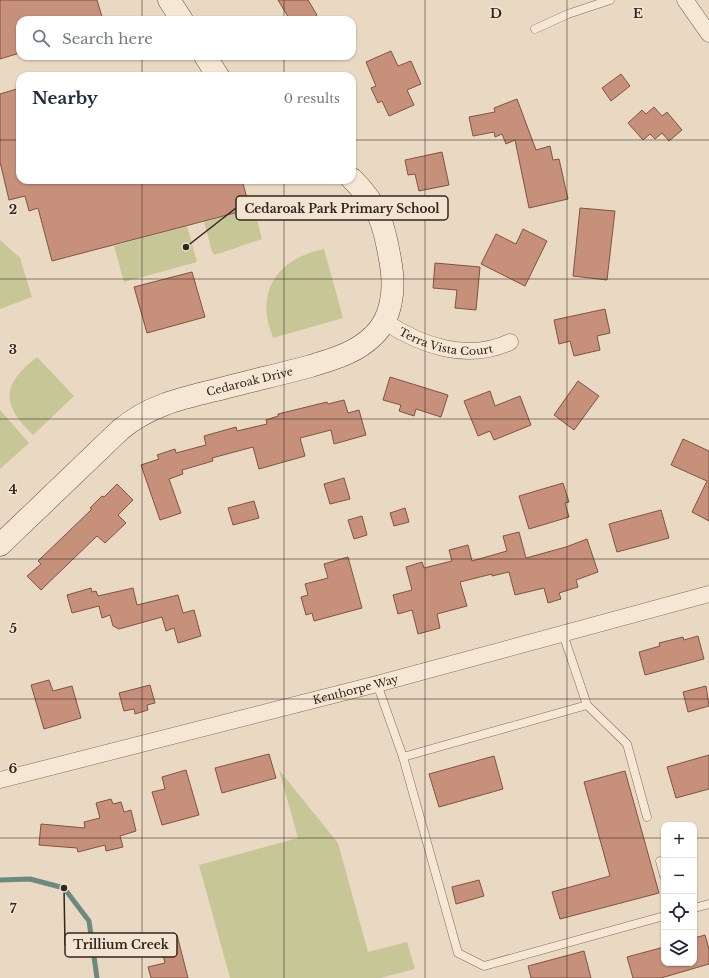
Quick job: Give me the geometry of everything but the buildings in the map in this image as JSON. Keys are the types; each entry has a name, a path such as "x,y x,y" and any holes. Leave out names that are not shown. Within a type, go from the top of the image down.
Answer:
{"street":[{"path":"169,0 179,16"},
{"path":"685,0 709,34"},
{"path":"208,60 215,72"},
{"name":"Cedaroak Drive","path":"0,545 132,419 150,409 176,399 292,371 342,355 356,350 375,335 390,310 392,282 387,240 373,203 356,184"},
{"name":"Terra Vista Court","path":"384,321 420,342 446,348 479,350 499,347 510,342"},
{"name":"Kenthorpe Way","path":"0,780 377,684 709,594"}],"lane":[{"path":"535,29 568,14 610,0"},
{"path":"562,634 587,705 627,744 647,817"},
{"path":"377,684 402,757 458,953 484,966 661,917"},
{"path":"402,757 587,705"},
{"path":"697,907 709,904"}],"shaded area":[{"path":"254,208 262,239 215,255 212,252 204,222"},
{"path":"187,226 197,262 124,282 114,246"},
{"path":"0,240 20,258 32,297 0,309"},
{"path":"324,249 343,318 273,338 267,320 267,303 269,291 274,280 280,271 289,263 311,252"},
{"path":"37,357 74,396 33,435 15,414 11,404 10,395 11,386 17,377 25,367"},
{"path":"0,410 29,443 0,469"},
{"path":"279,770 338,843 368,952 407,942 415,969 380,978 230,978 199,865 298,838"}],"waterway":[{"path":"0,880 30,879 64,888 89,921 97,978"}],"place":[{"name":"Cedaroak Park Primary School","path":"186,247"},
{"name":"Trillium Creek","path":"64,888"}]}
